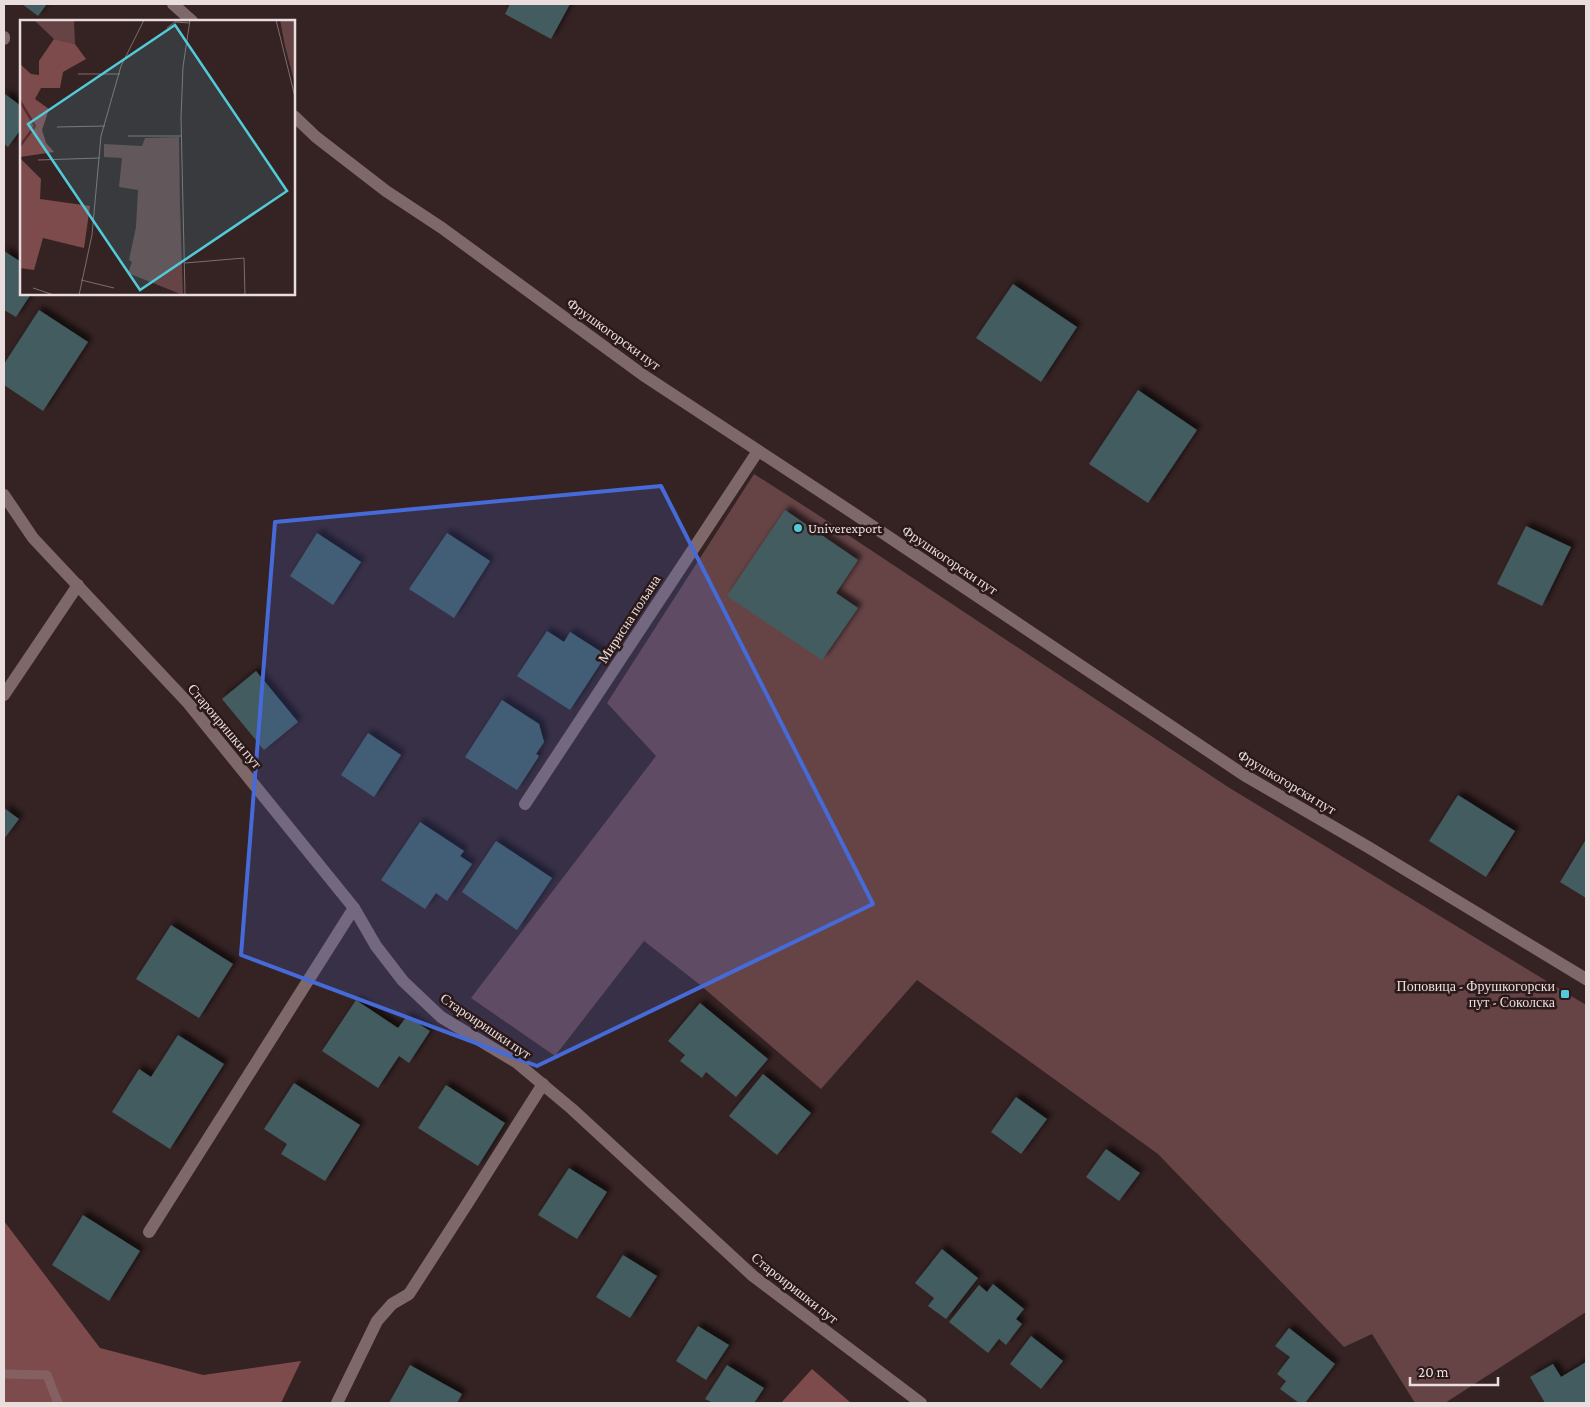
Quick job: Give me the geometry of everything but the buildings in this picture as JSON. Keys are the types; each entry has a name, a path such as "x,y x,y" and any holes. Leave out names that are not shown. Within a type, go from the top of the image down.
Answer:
{"street":[{"path":"173,4 191,20"},
{"name":"Фрушкогорски пут","path":"295,117 316,137 386,191 442,228 643,375 1244,775 1368,847 1586,979"},
{"name":"Мирисна пољана","path":"525,804 758,450"},
{"name":"Староиришки пут","path":"4,495 33,538 188,704 354,908 376,946 403,981 441,1017 516,1062 572,1109 752,1276 921,1403"},
{"path":"4,695 78,585"},
{"path":"149,1232 354,908"},
{"path":"337,1403 378,1321 392,1304 409,1294 543,1084"}],"highlighted area":[{"path":"661,486 873,904 537,1066 241,955 275,522"}],"shaded area":[{"path":"754,474 1228,787 1586,1005 1586,1312 1445,1403 1415,1403 1372,1334 1344,1347 1158,1154 917,980 821,1089 699,984 644,941 555,1056 471,998 656,756 607,703"},
{"path":"4,1221 100,1348 203,1375 301,1361 281,1403 4,1403"},
{"path":"812,1369 851,1403 781,1403"}],"waterway":[{"path":"4,1374 47,1375 58,1403"}],"place":[{"name":"Univerexport","path":"798,528"},
{"name":"Поповица - Фрушкогорски пут - Соколска","path":"1565,994"}]}
